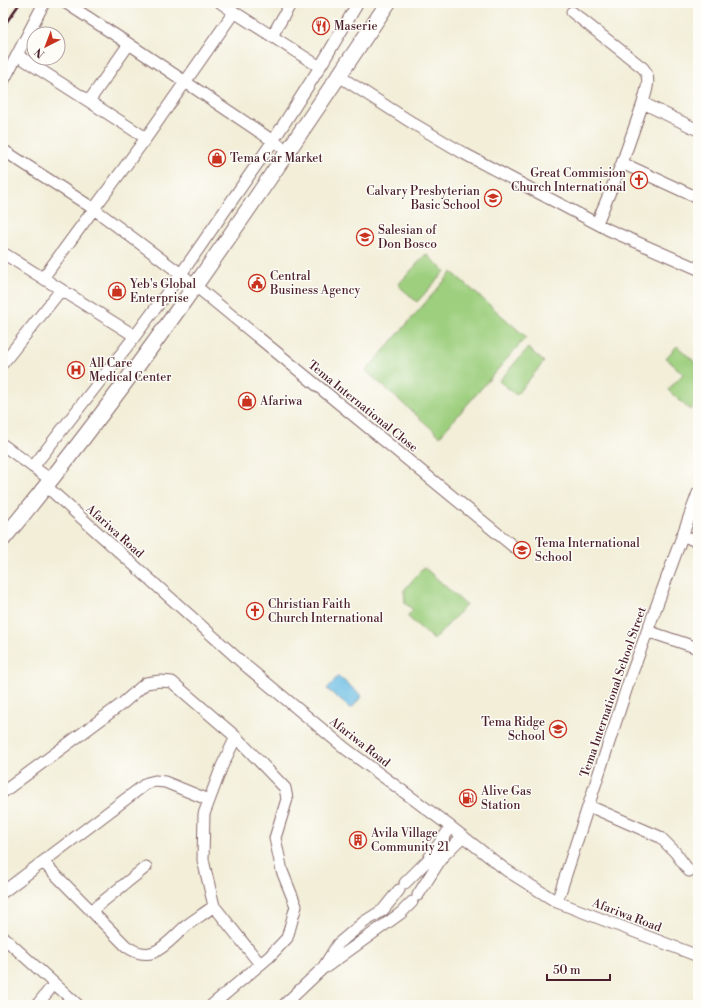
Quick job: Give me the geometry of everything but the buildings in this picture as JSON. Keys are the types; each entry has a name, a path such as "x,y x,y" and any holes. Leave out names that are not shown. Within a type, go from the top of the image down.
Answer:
{"highway":[{"path":"3,539 139,364 196,285 388,3"}],"street":[{"path":"3,82 44,3"},
{"path":"66,3 288,151"},
{"path":"221,3 320,67"},
{"path":"272,36 291,3"},
{"path":"33,467 135,336 181,274 273,141 320,67 358,3"},
{"path":"43,278 146,138 234,12"},
{"path":"572,12 644,68 649,78 644,103 622,163 597,223"},
{"path":"89,101 129,44"},
{"path":"17,55 146,138"},
{"path":"339,76 414,124 463,153 609,230 698,269"},
{"path":"644,103 698,130"},
{"name":"Tema International Close","path":"3,150 94,209 196,285 514,547"},
{"path":"622,163 698,198"},
{"path":"3,253 135,336"},
{"path":"3,363 60,290"},
{"name":"Afariwa Road","path":"3,445 33,467 48,483 258,675 346,749 506,870 557,902 698,956"},
{"name":"Tema International School Street","path":"557,902 629,681 698,492"},
{"path":"682,535 698,542"},
{"path":"647,631 698,648"},
{"path":"3,792 122,703 146,683 160,681 172,682 236,737 285,788 287,799 275,838 282,871 296,906 286,938 260,964 212,1005"},
{"path":"236,737 222,766 204,814 203,860 214,906 260,964"},
{"path":"3,892 147,783 155,781 165,782 209,800"},
{"path":"589,806 660,837 675,852 689,871"},
{"path":"323,968 338,944 364,922 383,910 402,887 427,861 451,827"},
{"path":"284,1005 323,968 401,913 415,898 442,858 463,836"},
{"path":"43,862 126,946 135,952 147,953 158,951 214,906"},
{"path":"91,911 146,867"},
{"path":"415,874 426,883"},
{"path":"383,910 389,922"},
{"path":"3,937 78,1005"},
{"path":"37,1005 54,984"}],"green space":[{"path":"426,254 445,271 417,302 398,285"},
{"path":"452,272 526,337 440,436 366,371"},
{"path":"677,346 698,365 698,402 690,410 668,390 683,374 666,358"},
{"path":"528,348 544,362 516,395 499,381"},
{"path":"424,567 466,605 434,640 407,616 413,610 405,603 404,590"}],"water":[{"path":"338,676 362,696 351,709 327,689"}],"railway":[{"path":"3,27 20,3"}],"place":[{"name":"Maserie","path":"321,26"},
{"name":"Tema Car Market","path":"217,158"},
{"name":"Great Commision Church International","path":"639,180"},
{"name":"Calvary Presbyterian Basic School","path":"493,198"},
{"name":"Salesian of Don Bosco","path":"365,237"},
{"name":"Central Business Agency","path":"257,283"},
{"name":"Yeb's Global Enterprise","path":"117,291"},
{"name":"All Care Medical Center","path":"76,370"},
{"name":"Afariwa","path":"247,401"},
{"name":"Tema International School","path":"522,550"},
{"name":"Christian Faith Church International","path":"255,611"},
{"name":"Tema Ridge School","path":"558,729"},
{"name":"Alive Gas Station","path":"468,798"},
{"name":"Avila Village Community 21","path":"358,840"}]}
